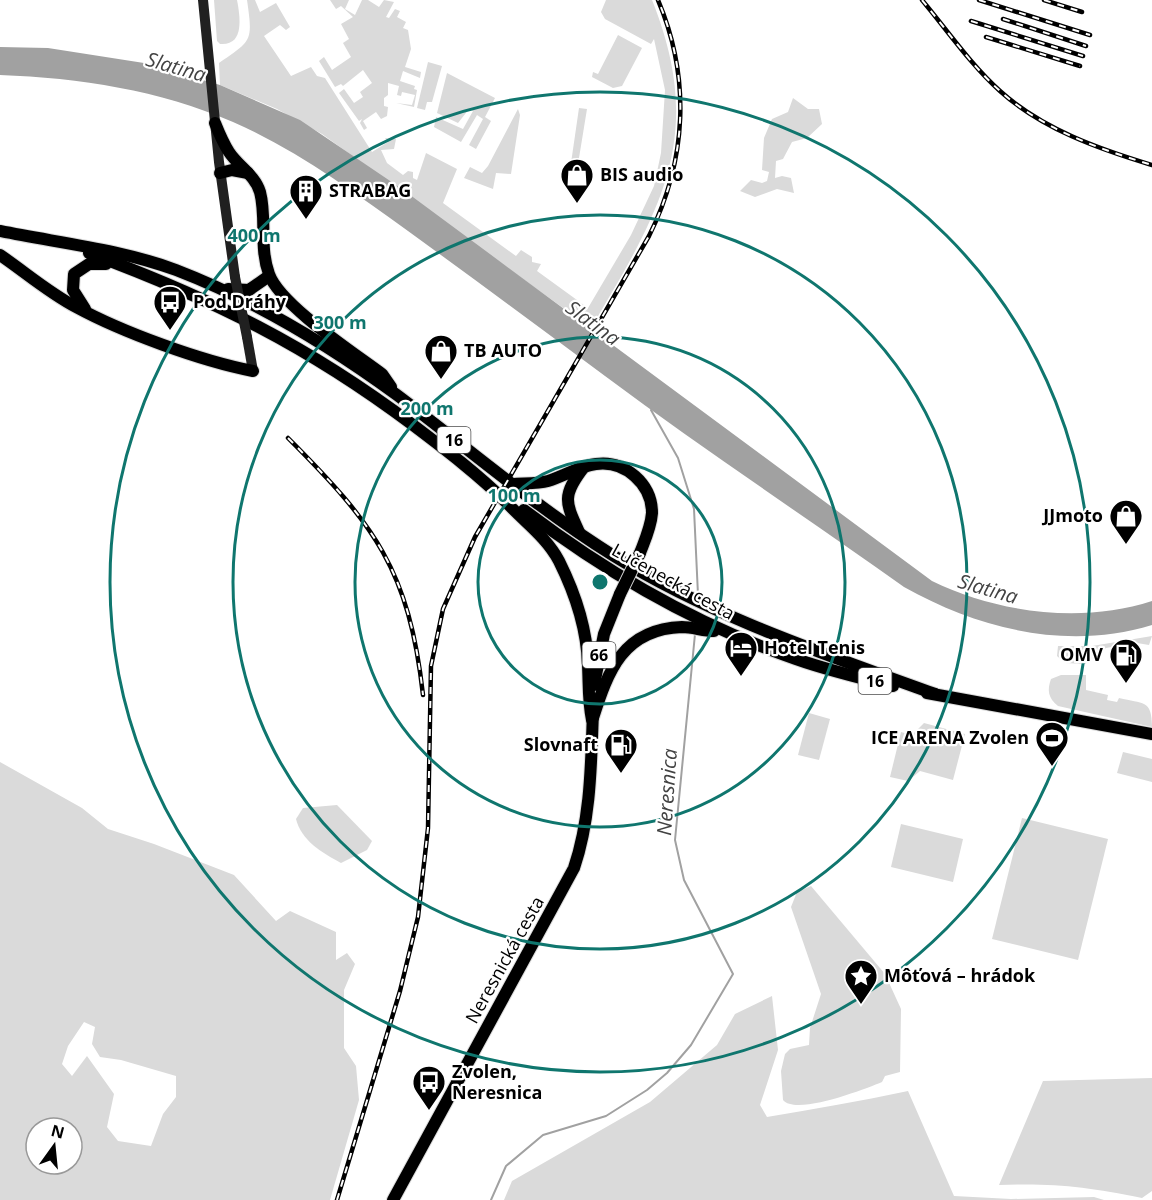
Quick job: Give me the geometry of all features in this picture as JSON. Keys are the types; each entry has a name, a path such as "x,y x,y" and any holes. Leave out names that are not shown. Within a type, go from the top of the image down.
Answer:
{"main road":[{"path":"215,123 229,153 248,173 260,191 263,242 269,276 284,295 382,374 397,395"},
{"path":"220,173 232,170 248,173"},
{"name":"16","path":"0,231 147,261 214,287 314,340 397,395 512,484"},
{"name":"16","path":"63,244 127,267 216,304 300,348 380,401 483,479"},
{"path":"0,255 63,299 121,328 209,360 253,371"},
{"path":"88,312 78,302 73,290 72,279 78,269 95,262 127,267"},
{"path":"214,287 249,290 269,276"},
{"name":"66","path":"585,466 600,463 616,465 635,476 644,487 652,512 649,529 620,594 599,654 593,690 592,720"},
{"path":"512,484 547,482 585,466"},
{"path":"579,534 568,508 567,495 571,483 585,466"},
{"path":"483,479 546,542 571,585 584,636 588,665 587,695 592,720"},
{"name":"Lučenecká cesta","path":"483,479 570,544 708,627 810,664 905,689 1152,734"},
{"name":"Lučenecká cesta","path":"512,484 579,534 684,595 709,607 935,694"},
{"path":"592,720 610,670 623,652 656,631 684,627 708,627"},
{"name":"Neresnická cesta","path":"393,1200 574,868 579,852 590,783 592,720"}],"street":[{"path":"203,0 220,173 235,277 253,371"}],"shaded area":[{"path":"214,0 237,0 239,29 234,40 228,43 220,44 217,41"},
{"path":"247,0 255,0 260,12 276,3 290,27 286,30 280,25 264,36 291,76 311,67 317,76 325,78 372,152 388,142 385,138 396,139 394,149 381,150 387,163 403,175 408,171 413,172 413,178 417,180 426,153 457,169 443,203 516,256 521,250 532,257 532,262 541,264 537,271 588,308 631,235 654,186 661,153 665,90 654,39 651,44 605,19 601,12 606,0 652,0 668,49 675,93 675,133 668,172 655,209 637,247 591,328 322,134 277,109 220,85 219,63 248,39 250,24"},
{"path":"330,0 349,0 345,9 355,15 362,0 368,0 379,7 384,0 394,2 386,17 389,18 395,9 400,11 397,17 406,22 403,28 408,30 411,49 405,67 421,72 420,78 403,71 400,81 415,86 414,89 417,90 414,107 396,103 412,105 415,95 402,92 401,96 397,95 399,86 388,83 388,95 384,98 384,106 388,107 387,116 381,119 376,112 363,121 367,128 364,130 360,123 362,119 359,121 339,93 344,89 354,103 363,97 360,92 372,83 363,70 343,86 341,84 335,87 319,61 324,57 332,70 351,57 343,43 349,39 341,24 353,17 341,6 336,9"},
{"path":"618,35 642,48 622,86 613,88 592,77 593,72 598,74"},
{"path":"0,47 48,48 144,63 220,85 300,120 402,189 932,581 984,601 1040,612 1097,612 1152,601 1152,625 1120,633 1088,636 1024,632 962,614 933,602 904,587 716,456 408,231 302,158 233,122 148,94 60,79 0,75"},
{"path":"428,62 442,66 432,102 427,102 425,110 417,108"},
{"path":"447,73 495,98 485,117 491,121 476,149 469,145 483,119 477,115 461,142 434,127 436,117 463,129 473,111 469,109 458,123 437,113"},
{"path":"793,98 808,109 819,109 822,124 807,138 792,142 783,159 776,161 775,178 782,176 791,178 794,193 777,189 755,197 740,191 751,180 762,183 767,181 769,172 762,170 764,138 772,119 788,112"},
{"path":"579,108 587,109 578,164 571,163"},
{"path":"518,109 520,115 511,174 496,173 493,189 464,178 470,167 482,173 488,166"},
{"path":"1152,636 1149,645 1137,643 1106,648 1085,664 1065,663 1057,656 1058,646 1092,646"},
{"path":"1061,675 1086,675 1086,690 1108,695 1107,700 1117,702 1119,698 1144,704 1150,712 1152,727 1058,706 1050,697 1049,687 1051,679"},
{"path":"809,713 830,719 819,760 798,755"},
{"path":"924,723 965,734 953,780 920,771 908,781 890,777 901,732 912,735"},
{"path":"1123,752 1152,759 1152,782 1117,773"},
{"path":"0,762 82,808 108,829 234,875 276,921 290,911 336,932 336,960 347,953 355,964 344,990 344,1048 356,1066 359,1100 330,1200 0,1200","holes":["84,1022 95,1027 92,1044 100,1057 121,1060 176,1076 176,1097 163,1114 151,1146 118,1141 107,1127 114,1094 87,1056 72,1076 62,1064 68,1046"]},
{"path":"337,805 372,841 367,850 341,863 307,840 296,819 303,808"},
{"path":"1022,818 1108,839 1078,960 992,939"},
{"path":"901,824 963,839 953,882 891,867"},
{"path":"811,886 885,974 901,1009 900,1072 885,1076 882,1082 847,1095 802,1105 790,1104 783,1100 781,1071 785,1054 790,1049 809,1045 810,1028 821,994 791,907 797,892"},
{"path":"772,996 778,1050 760,1105 767,1117 908,1091 954,1196 1011,1199 1094,1197 1104,1200 504,1200 512,1181 650,1102 717,1045 735,1014"},
{"path":"1152,1078 1152,1191 1142,1198 1071,1187 999,1185 1043,1081"}],"waterway":[{"name":"Neresnica","path":"651,410 678,458 694,509 698,595"},
{"name":"Neresnica","path":"491,1200 506,1166 543,1135 606,1116 647,1090 667,1073 691,1045 733,974 684,880 675,840 695,634"}],"railway":[{"path":"337,1200 400,991 418,917 428,828 431,666 443,609 475,537 649,236 662,207 671,178 680,119 680,89 669,29 658,0"},
{"path":"922,0 979,70 1016,104 1053,127 1092,145 1152,165"},
{"path":"979,0 1090,35"},
{"path":"1044,0 1082,12"},
{"path":"1003,19 1086,46"},
{"path":"971,21 1083,56"},
{"path":"986,37 1080,66"},
{"path":"288,438 344,497 383,552 408,614 417,652 423,695"}],"place":[{"name":"BIS audio","path":"577,204"},
{"name":"STRABAG","path":"306,220"},
{"name":"Pod Dráhy","path":"170,331"},
{"name":"TB AUTO","path":"441,380"},
{"name":"JJmoto","path":"1126,545"},
{"name":"Hotel Tenis","path":"741,677"},
{"name":"OMV","path":"1126,684"},
{"name":"ICE ARENA Zvolen","path":"1052,767"},
{"name":"Slovnaft","path":"621,774"},
{"name":"Môťová – hrádok","path":"861,1005"},
{"name":"Zvolen, Neresnica","path":"429,1111"}],"water label":[{"name":"Slatina","path":"176,67"},
{"name":"Slatina","path":"593,323"},
{"name":"Slatina","path":"988,589"}]}
